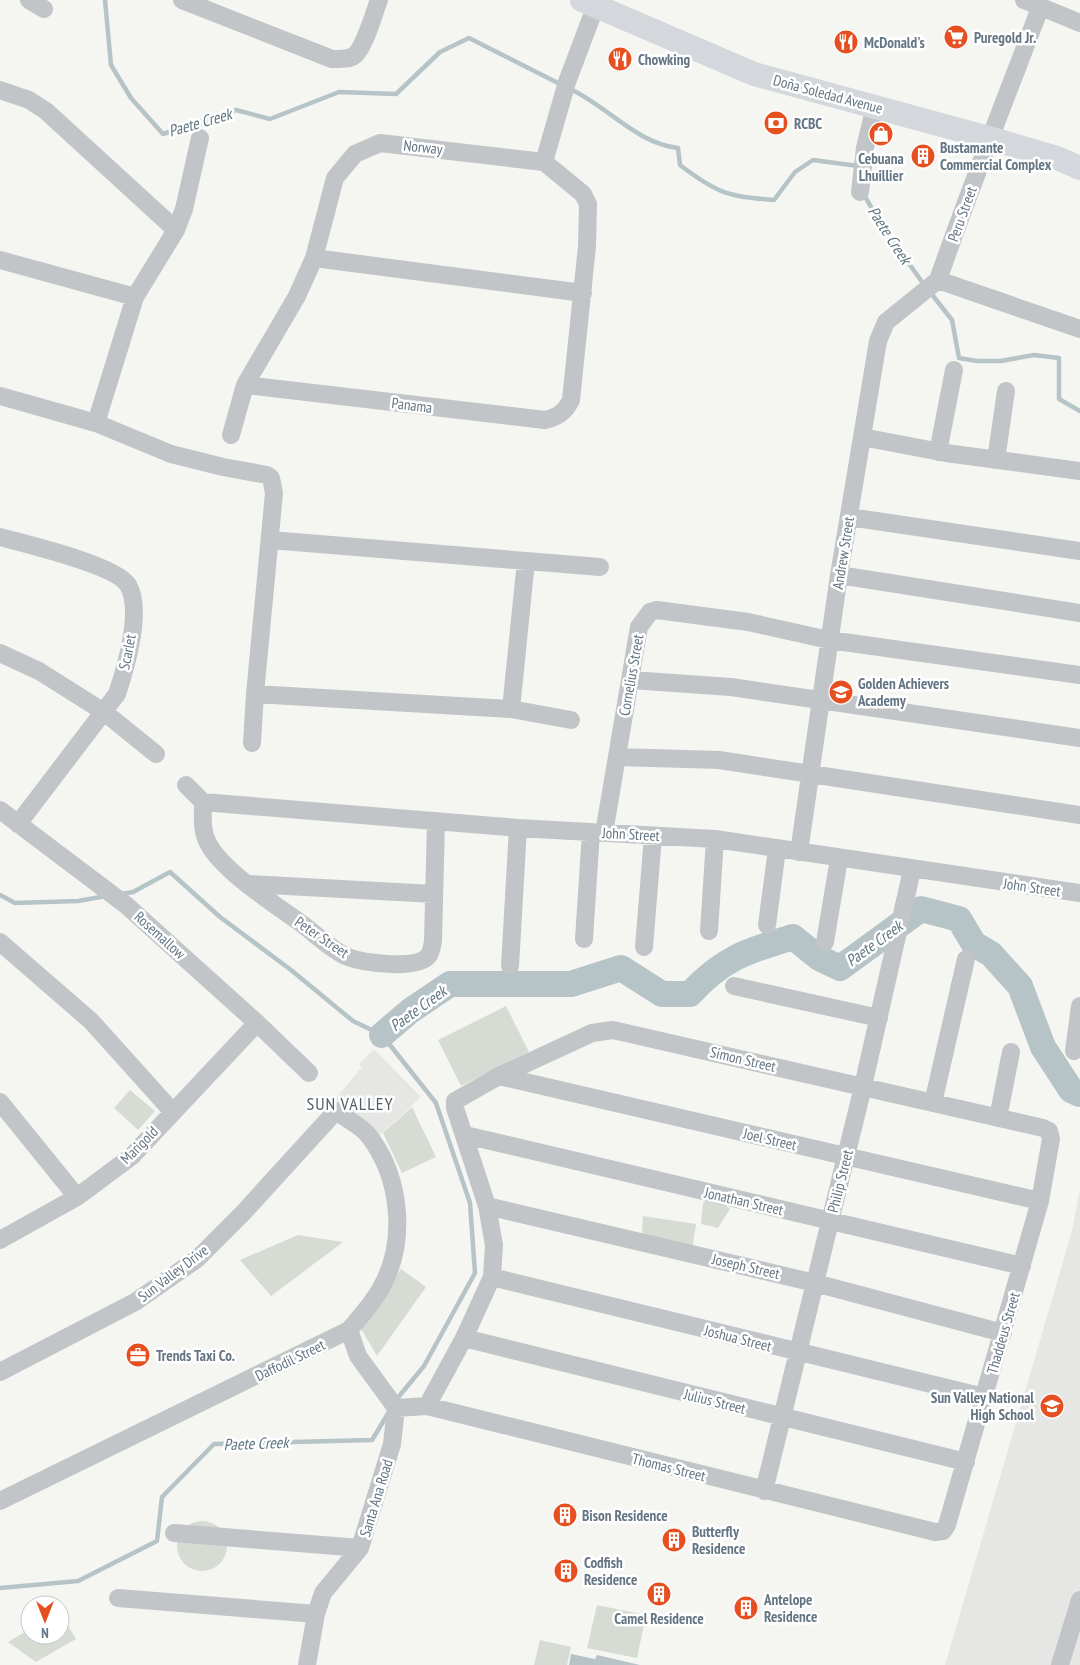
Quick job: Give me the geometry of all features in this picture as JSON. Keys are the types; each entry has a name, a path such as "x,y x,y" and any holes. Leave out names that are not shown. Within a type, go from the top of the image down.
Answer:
{"main road":[{"name":"Doña Soledad Avenue","path":"592,2 754,74 989,138 1057,158 1080,168"}],"street":[{"path":"182,0 332,59 346,58 355,54 361,46 379,0"},
{"path":"1024,0 1080,23"},
{"path":"314,258 583,293 588,204 583,194 544,162 592,2"},
{"name":"Peru Street","path":"932,285 1012,84 1040,8"},
{"path":"0,90 29,100 46,111 176,230"},
{"path":"860,192 865,148 875,106"},
{"path":"96,423 135,297 176,230 184,209 200,138"},
{"name":"Norway","path":"231,435 245,385 297,296 314,258 336,178 355,154 380,143 426,146 544,162"},
{"path":"0,260 135,297"},
{"path":"932,285 1080,329"},
{"name":"Andrew Street","path":"799,852 819,701 878,341 886,322 932,285"},
{"name":"Panama","path":"245,385 545,420 557,417 566,409 571,400 583,293"},
{"path":"938,452 954,370"},
{"path":"996,460 1006,391"},
{"path":"0,396 96,423 171,454 223,467 268,475 271,478 274,493 252,743"},
{"path":"862,437 938,452 1080,471"},
{"path":"848,518 1080,551"},
{"name":"Scarlet","path":"0,537 110,569 128,584 134,603 131,637 125,669 117,694 18,824"},
{"path":"270,540 600,567"},
{"path":"511,710 526,561"},
{"path":"839,575 1080,612"},
{"name":"Cornelius Street","path":"584,940 598,832 617,757 640,627 650,612 657,610 748,622 829,640"},
{"path":"829,640 1080,675"},
{"path":"0,652 39,671 104,712 156,754"},
{"path":"631,680 731,687 1080,738"},
{"path":"255,694 511,710 571,720"},
{"path":"617,757 719,760 1080,815"},
{"path":"186,785 203,802"},
{"name":"John Street","path":"203,802 518,828 715,839 912,870 1080,893"},
{"name":"Peter Street","path":"203,802 202,830 208,844 217,856 249,884 340,953 362,961 397,964 418,962 426,958 430,952 433,941 436,821"},
{"name":"Rosemallow","path":"0,810 126,905 257,1023 308,1073"},
{"path":"510,966 518,828"},
{"path":"644,947 653,836"},
{"path":"709,931 715,839"},
{"path":"767,925 777,849"},
{"path":"825,942 840,859"},
{"name":"Philip Street","path":"764,1490 863,1087 912,870"},
{"path":"249,884 434,894"},
{"path":"0,942 91,1021 172,1111"},
{"path":"933,1103 966,959"},
{"path":"734,986 879,1018"},
{"path":"1074,1051 1080,1006"},
{"name":"Marigold","path":"0,1240 76,1197 132,1156 172,1111 257,1023"},
{"name":"Simon Street","path":"465,1135 455,1108 455,1101 458,1098 499,1076 592,1033 613,1030 1043,1128 1049,1131"},
{"path":"998,1118 1011,1052"},
{"name":"Joel Street","path":"499,1076 1040,1201"},
{"path":"0,1102 76,1197"},
{"name":"Daffodil Street","path":"0,1501 349,1330 370,1305 389,1272 396,1242 397,1208 387,1165 368,1135 336,1111"},
{"name":"Sun Valley Drive","path":"0,1372 135,1302 197,1259 243,1213 336,1111"},
{"name":"Thaddeus Street","path":"943,1531 947,1525 966,1462 1040,1201 1051,1139 1049,1131"},
{"path":"427,1406 464,1338 492,1278 494,1245 487,1206 465,1135"},
{"name":"Jonathan Street","path":"465,1135 1022,1266"},
{"name":"Joseph Street","path":"487,1206 815,1283 1003,1332"},
{"name":"Joshua Street","path":"492,1278 984,1397"},
{"path":"349,1330 358,1356 396,1408"},
{"name":"Julius Street","path":"464,1338 966,1462"},
{"name":"Thomas Street","path":"396,1408 427,1406 935,1532 943,1531"},
{"name":"Santa Ana Road","path":"307,1665 316,1614 323,1593 360,1548 392,1444 396,1408"},
{"path":"174,1533 360,1548"},
{"path":"118,1598 316,1614"},
{"path":"1060,1665 1080,1600"}],"shaded area":[{"path":"506,1006 529,1052 461,1086 438,1040"},
{"path":"374,1049 421,1097 375,1140 335,1099 362,1067 359,1064"},
{"path":"130,1090 155,1111 138,1130 114,1108"},
{"path":"412,1107 436,1157 402,1173 383,1133"},
{"path":"1080,1189 1080,1665 945,1665 1072,1231"},
{"path":"709,1199 724,1204 730,1209 718,1228 701,1224 703,1203"},
{"path":"643,1216 696,1224 692,1250 644,1238 642,1229"},
{"path":"298,1235 343,1242 271,1296 240,1260"},
{"path":"401,1269 426,1287 377,1356 360,1327"},
{"path":"197,1521 207,1521 220,1528 227,1541 227,1551 220,1564 207,1571 197,1571 188,1567 181,1560 177,1551 177,1541 181,1532 188,1525"},
{"path":"597,1605 646,1615 637,1658 587,1648"},
{"path":"70,1629 76,1639 70,1642"},
{"path":"20,1635 20,1645 66,1645 36,1662 8,1642"},
{"path":"540,1640 571,1647 567,1665 534,1665"},
{"path":"571,1654 595,1659 597,1655 640,1665 569,1665"}],"waterway":[{"name":"Paete Creek","path":"105,0 111,65 131,98 163,134 236,110 270,119 339,92 396,94 440,52 469,38 562,85"},
{"name":"Paete Creek","path":"574,91 637,133 663,145 678,148 680,165 714,188 734,195 774,200 795,172 813,160 858,166"},
{"name":"Paete Creek","path":"864,195 884,229 925,286"},
{"name":"Paete Creek","path":"930,292 952,320 959,358 977,361 1001,361 1034,355 1059,358 1059,399 1080,411"},
{"name":"Paete Creek","path":"121,894 133,892 170,872 220,917 291,970 353,1021 382,1035 436,1103 470,1203 475,1273 424,1366 396,1400"},
{"name":"Paete Creek","path":"0,895 15,903 78,901 106,896"},
{"name":"Paete Creek","path":"382,1035 410,1011 450,984 571,984 621,968 662,994 690,994 714,972 737,957 793,937 819,958 840,968 921,909 959,919 974,944 991,954 1020,986 1043,1047 1071,1090 1080,1094"},
{"name":"Paete Creek","path":"0,1588 78,1581 157,1541 162,1497 214,1444 372,1440 389,1412"}],"place":[{"name":"Puregold Jr.","path":"956,37"},
{"name":"McDonald's","path":"846,42"},
{"name":"Chowking","path":"620,59"},
{"name":"RCBC","path":"776,123"},
{"name":"Cebuana Lhuillier","path":"881,134"},
{"name":"Bustamante Commercial Complex","path":"923,156"},
{"name":"Golden Achievers Academy","path":"841,692"},
{"name":"Trends Taxi Co.","path":"138,1355"},
{"name":"Sun Valley National High School","path":"1052,1406"},
{"name":"Bison Residence","path":"565,1515"},
{"name":"Butterfly Residence","path":"674,1540"},
{"name":"Codfish Residence","path":"566,1571"},
{"name":"Camel Residence","path":"659,1594"},
{"name":"Antelope Residence","path":"746,1608"}],"district":[{"name":"SUN VALLEY","path":"350,1103"}]}
